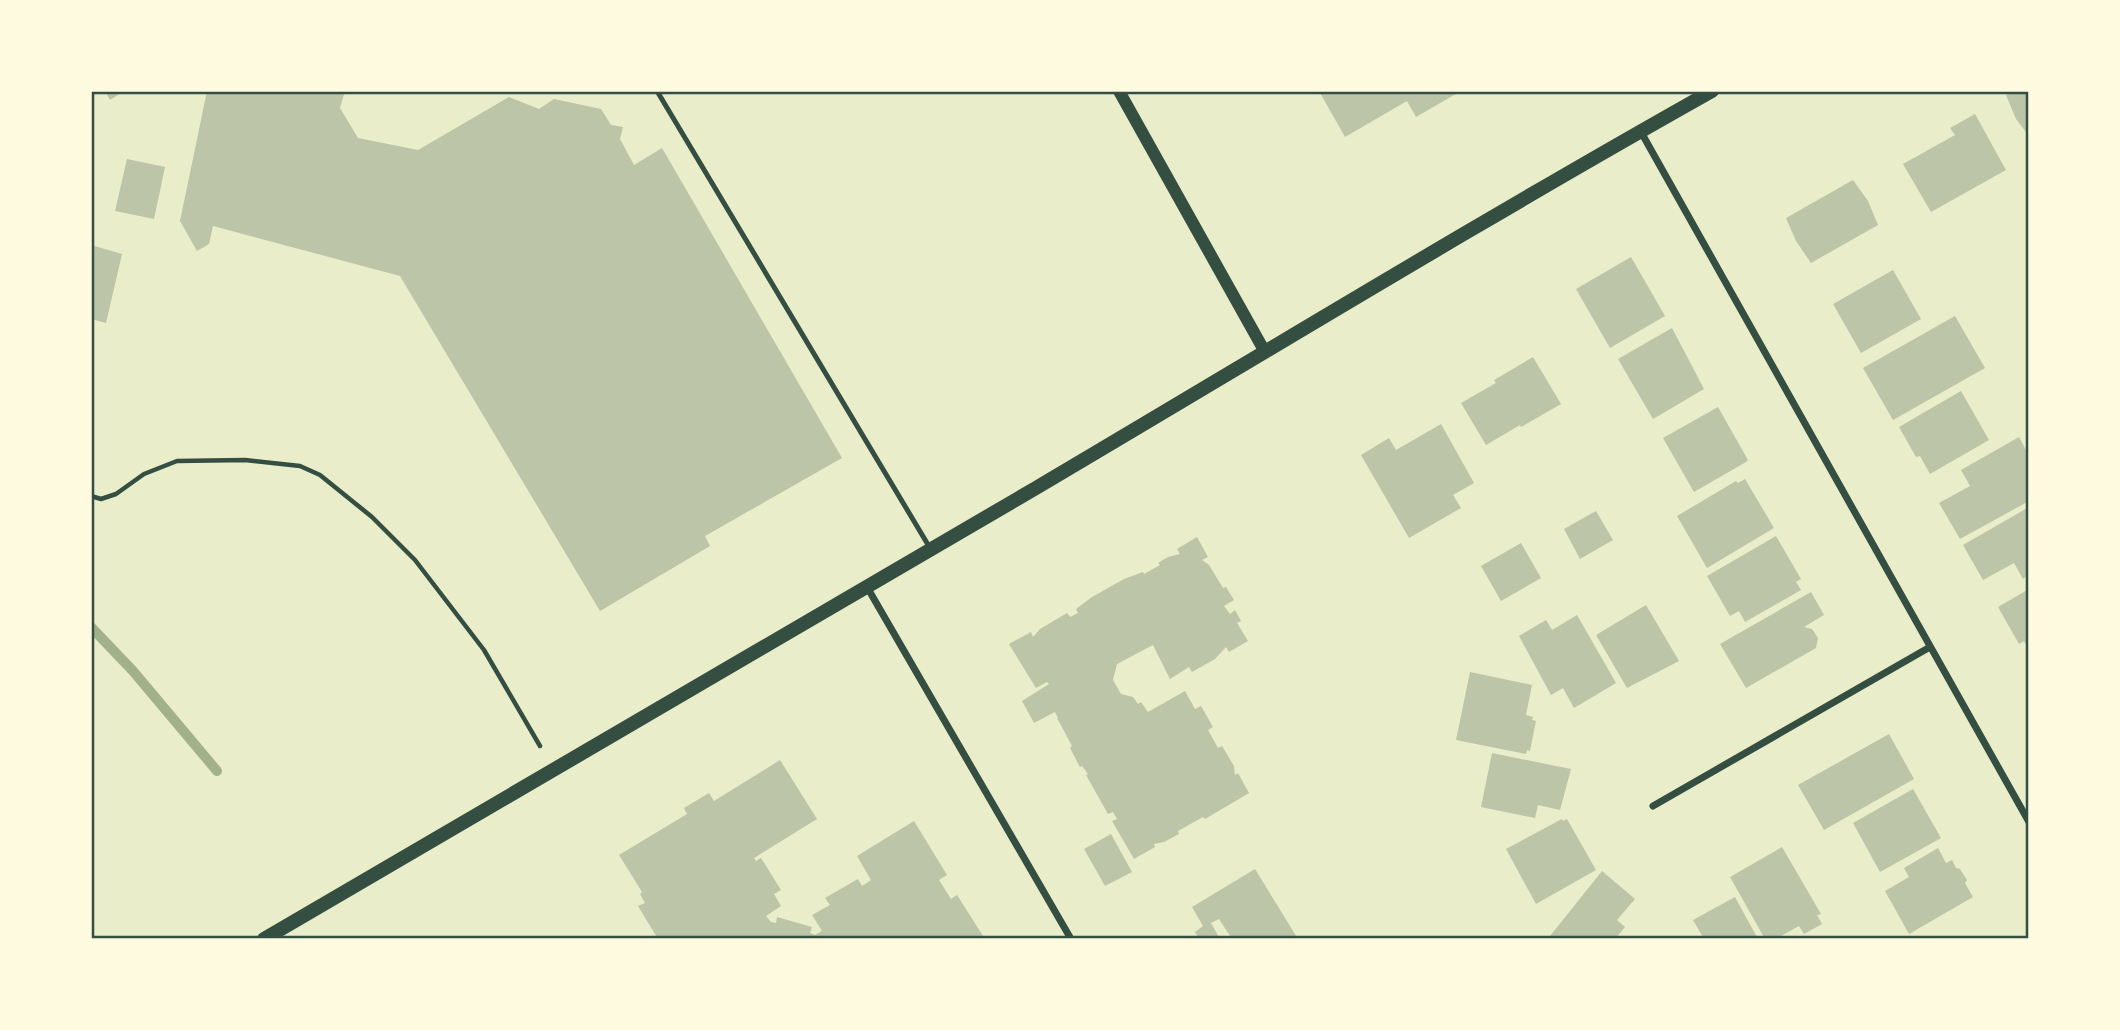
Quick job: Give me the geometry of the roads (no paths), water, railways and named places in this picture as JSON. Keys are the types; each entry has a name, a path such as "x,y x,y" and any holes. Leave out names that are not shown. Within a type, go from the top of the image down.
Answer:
{"main road":[{"path":"264,939 1712,91"}],"street":[{"path":"1119,91 1265,352"},
{"path":"1640,131 2029,822"},
{"path":"867,586 1071,939"},
{"path":"1653,806 1930,647"}],"lane":[{"path":"657,91 931,550"}],"waterway":[{"path":"91,627 133,671 217,771"}]}
